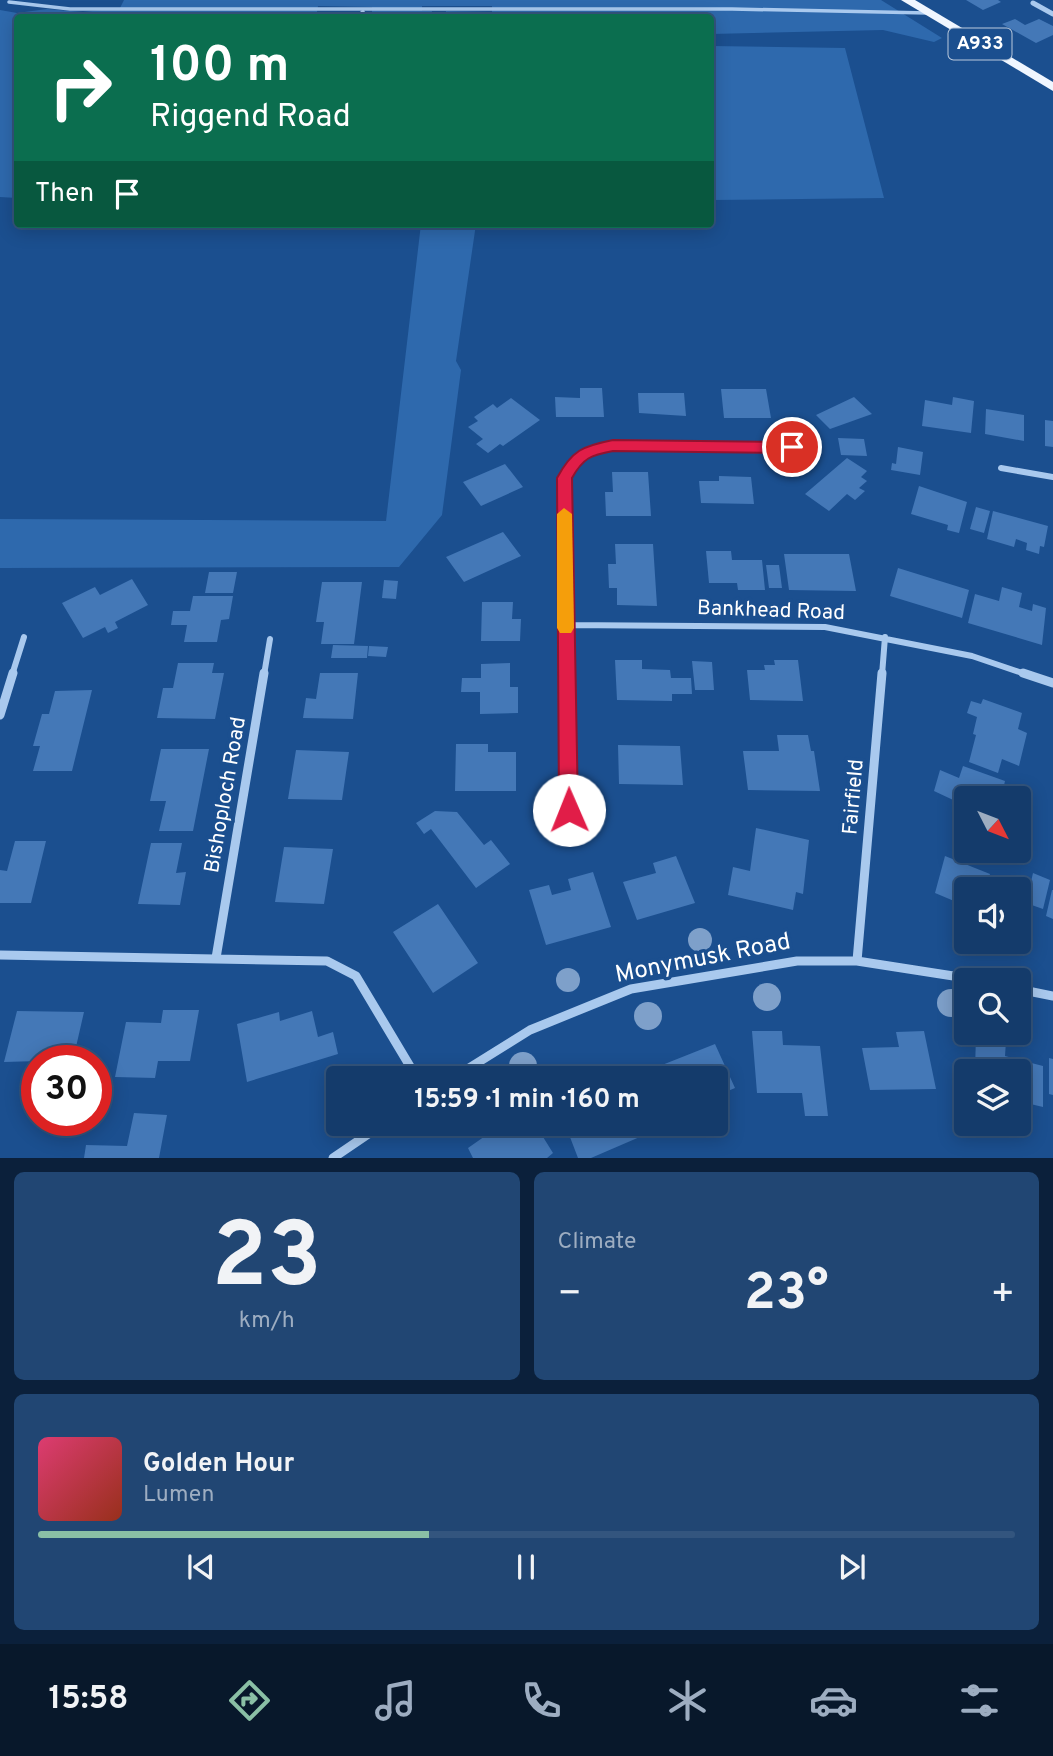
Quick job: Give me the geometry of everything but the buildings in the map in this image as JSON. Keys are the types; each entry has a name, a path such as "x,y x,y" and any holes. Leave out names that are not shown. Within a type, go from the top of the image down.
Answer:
{"main road":[{"name":"A933","path":"907,0 1053,87"}],"street":[{"path":"1033,3 1053,14"},
{"path":"569,810 564,478 575,459 592,450 613,445 792,447"},
{"path":"1001,468 1053,477"},
{"name":"Bankhead Road","path":"565,625 825,627 972,656 1053,683"},
{"path":"0,715 24,637"},
{"name":"Fairfield","path":"857,961 885,637"},
{"name":"Bishoploch Road","path":"216,958 270,639"},
{"path":"0,955 327,961 356,976 410,1066"},
{"name":"Monymusk Road","path":"472,1066 530,1030 631,989 797,961 857,961 954,976"},
{"path":"1031,992 1053,996"},
{"path":"333,1157 365,1136"}],"lane":[{"path":"9,2 70,9 732,9 928,13"},
{"path":"438,14 439,9"},
{"path":"359,14 364,10"},
{"path":"362,14 364,10"}],"shaded area":[{"path":"124,0 881,0 942,38 934,42 883,30 714,34 714,14 446,14 446,11 492,12 492,6 422,6 422,11 432,11 432,14 372,14 372,7 318,6 317,14 14,14 14,198 0,197 0,10 17,13 47,9 83,12 120,8"},
{"path":"714,46 845,48 884,198 714,200"},
{"path":"421,228 475,228 456,361 461,370 442,515 399,567 0,568 0,519 386,521"}],"slow traffic":[{"path":"564,514 565,628"}],"route":[{"path":"569,810 564,478 575,459 592,450 613,445 792,447"}]}
